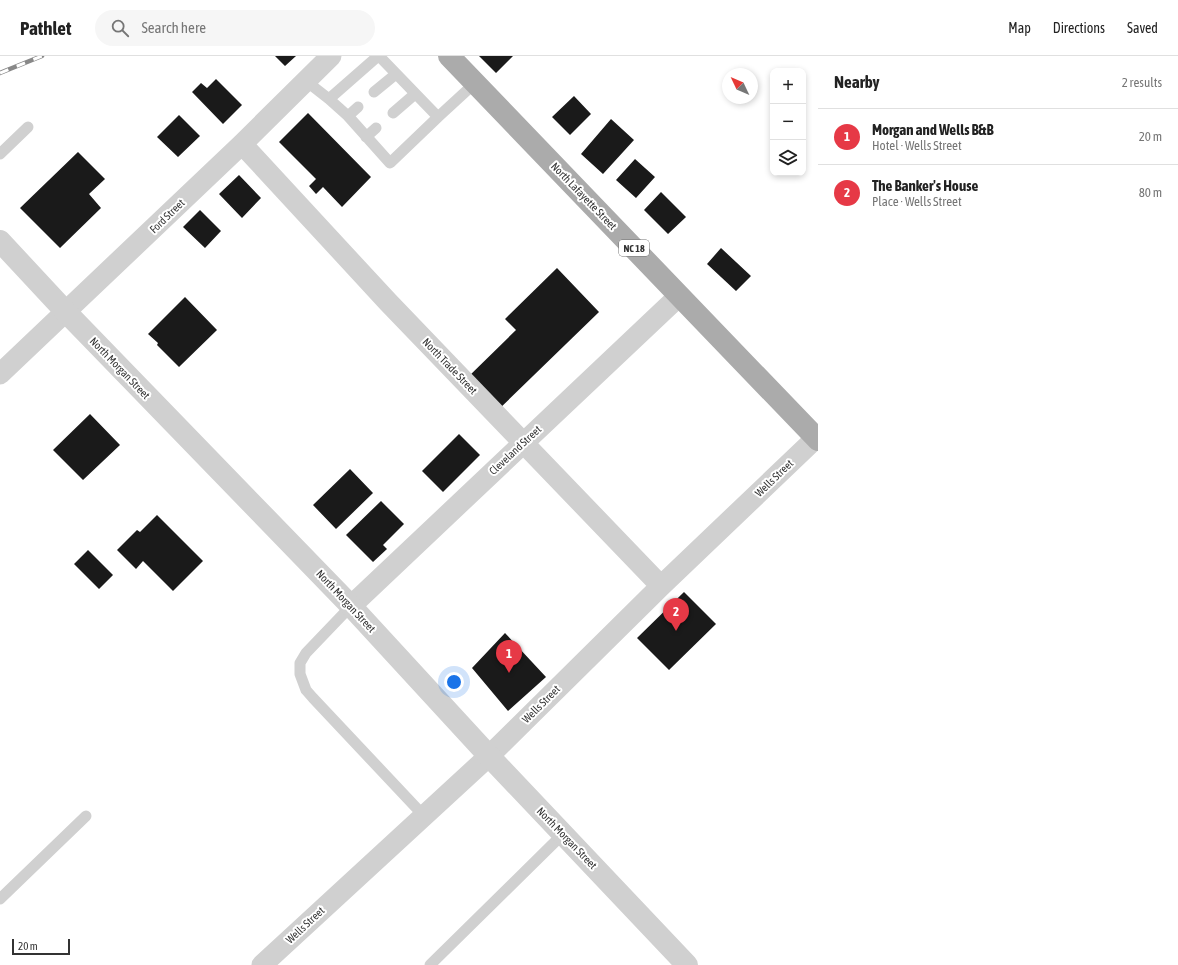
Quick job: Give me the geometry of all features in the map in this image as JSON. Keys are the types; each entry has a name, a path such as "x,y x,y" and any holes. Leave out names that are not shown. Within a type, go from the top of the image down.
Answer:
{"main road":[{"name":"North Lafayette Street","path":"449,56 817,439"}],"street":[{"name":"Ford Street","path":"0,374 242,144 331,56"},
{"name":"North Trade Street","path":"242,144 388,302 661,586"},
{"name":"North Morgan Street","path":"0,241 66,312 351,606 488,756 687,965"},
{"name":"Cleveland Street","path":"351,606 679,296"},
{"name":"Wells Street","path":"262,965 488,756 661,586 817,439"}],"lane":[{"path":"329,99 378,56 438,117"},
{"path":"374,92 396,74"},
{"path":"306,81 348,116 390,163 475,83"},
{"path":"393,113 415,94"},
{"path":"348,116 358,107"},
{"path":"0,154 28,128"},
{"path":"366,137 376,128"},
{"path":"351,606 306,654 300,663 300,674 306,690 424,816"},
{"path":"0,899 86,816"},
{"path":"430,965 563,834"}],"building":[{"path":"275,56 296,56 285,66"},
{"path":"479,56 513,56 496,73"},
{"path":"216,79 242,105 223,124 192,92 201,83 207,88"},
{"path":"574,96 591,114 570,135 552,117"},
{"path":"308,113 371,177 342,207 323,187 316,194 309,186 316,179 279,142"},
{"path":"179,115 200,136 178,157 157,137"},
{"path":"611,119 634,140 603,174 581,154"},
{"path":"78,152 105,179 89,194 101,208 60,248 20,208"},
{"path":"635,159 655,177 636,198 616,180"},
{"path":"239,175 261,198 242,218 219,194"},
{"path":"661,192 686,217 668,234 644,210"},
{"path":"200,210 221,231 205,248 183,227"},
{"path":"721,248 751,276 736,291 707,264"},
{"path":"557,268 599,312 497,411 466,379 516,330 505,319"},
{"path":"185,297 217,330 179,367 148,334"},
{"path":"90,414 120,445 83,480 53,450"},
{"path":"459,434 480,455 443,492 422,471"},
{"path":"350,469 373,493 336,529 313,505"},
{"path":"381,501 404,524 383,545 387,549 373,562 346,535"},
{"path":"157,515 203,561 173,591 143,561 136,569 117,550 137,530 140,532"},
{"path":"88,550 113,575 99,589 74,564"},
{"path":"684,592 716,624 669,670 637,638"},
{"path":"505,633 546,677 508,711 472,668"}],"railway":[{"path":"0,73 42,56"}],"place":[{"name":"The Banker's House","path":"676,631"},
{"name":"Morgan and Wells B&B","path":"509,673"}]}
